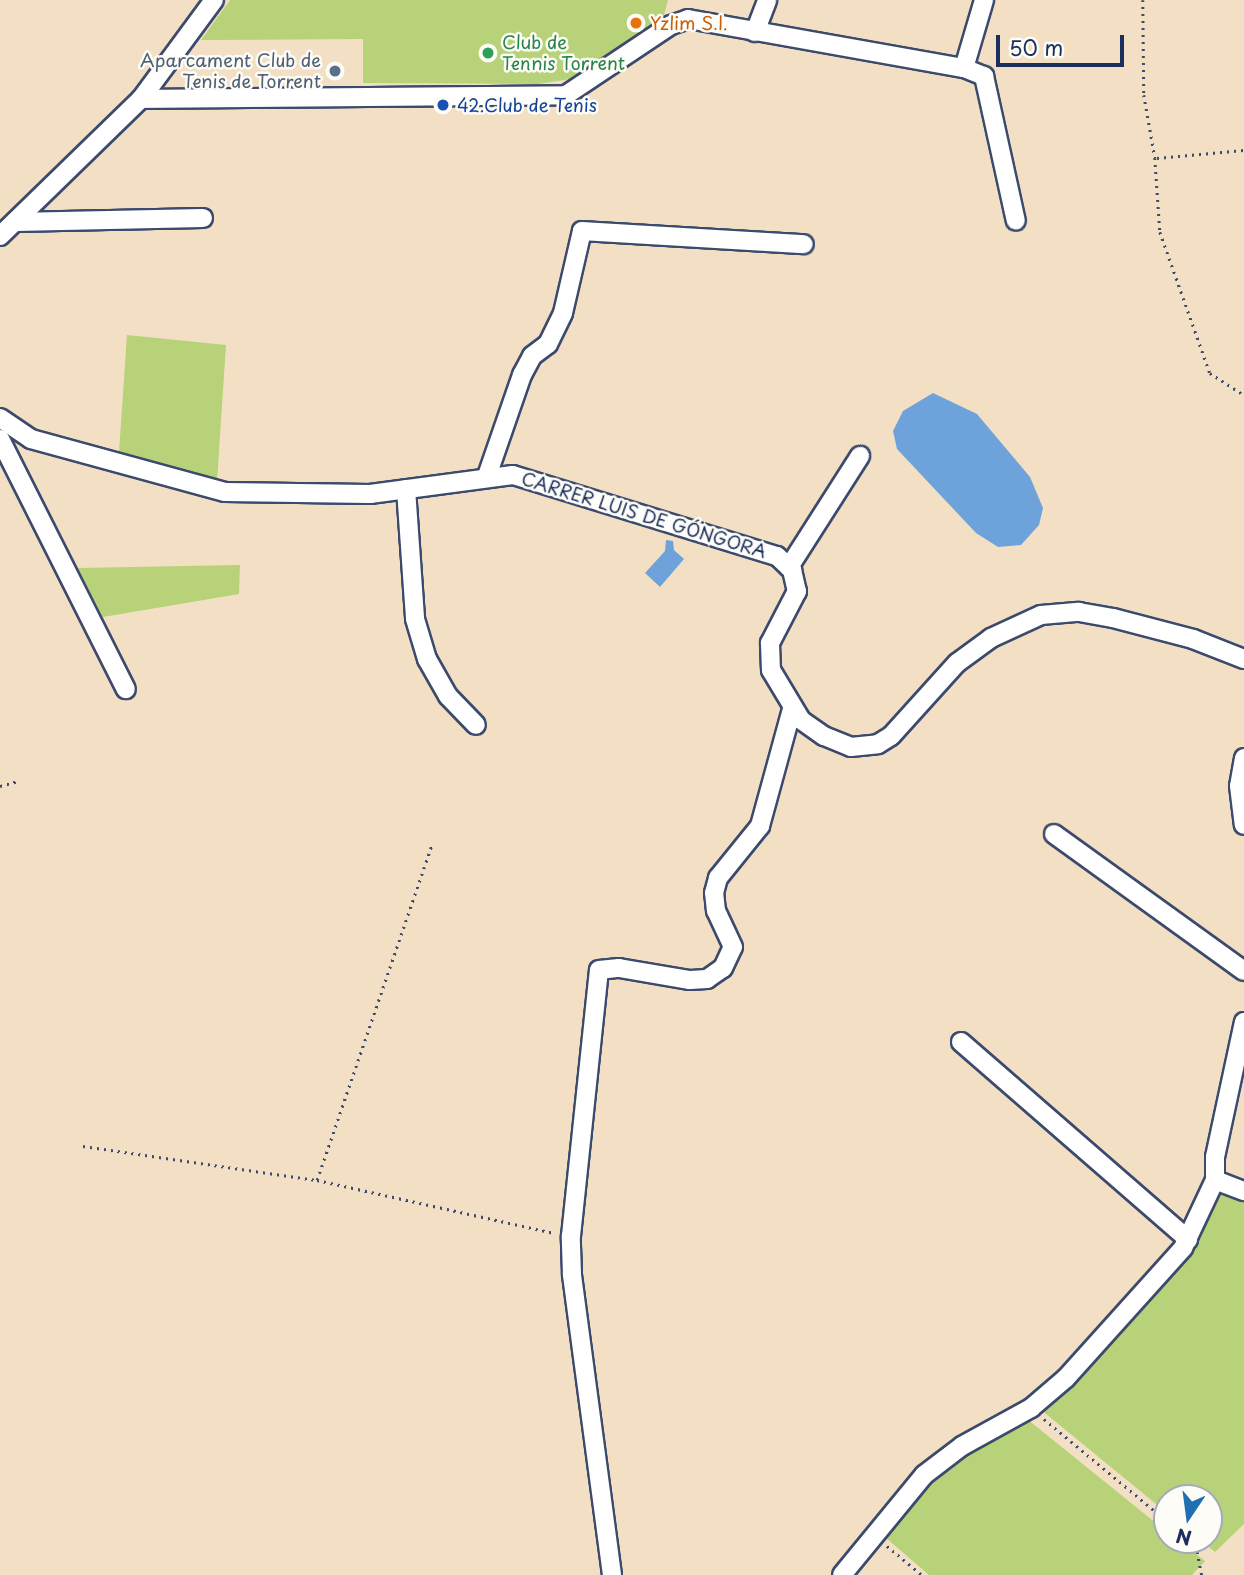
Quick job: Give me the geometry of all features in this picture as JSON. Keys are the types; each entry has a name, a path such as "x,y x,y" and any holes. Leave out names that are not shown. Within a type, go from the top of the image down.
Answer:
{"street":[{"path":"0,236 141,99 214,0"},
{"path":"755,32 767,0"},
{"path":"964,68 984,0"},
{"path":"141,99 566,95 671,24 688,19 964,68 984,76 1016,221"},
{"path":"15,222 203,218"},
{"path":"487,476 522,375 532,356 548,344 563,313 582,231 804,244"},
{"name":"CARRER LUIS DE GÓNGORA","path":"0,418 31,439 225,492 370,494 487,476 513,475 777,555 789,567 797,591 770,643 769,657 778,686 792,709 812,728 837,743 850,747 878,744 937,681 991,638 1025,620 1061,612 1113,618 1193,639 1244,659"},
{"path":"0,439 126,689"},
{"path":"789,567 860,456"},
{"path":"406,489 415,619 427,659 448,696 476,725"},
{"path":"612,1575 576,1312 571,1236 599,971 619,968 690,980 707,979 723,968 733,947 716,911 716,885 760,826 792,709"},
{"path":"1244,758 1239,786 1244,825"},
{"path":"1054,834 1244,971"},
{"path":"842,1575 876,1537 902,1496 962,1446 1031,1408 1066,1378 1188,1239 1215,1180 1215,1157 1244,1022"},
{"path":"961,1042 1188,1239"},
{"path":"1215,1180 1244,1191"}],"path":[{"path":"1143,0 1144,95 1155,158 1160,232 1210,373 1244,395"},
{"path":"1155,158 1244,150"},
{"path":"0,786 19,782"},
{"path":"317,1180 432,844"},
{"path":"83,1146 317,1180 571,1236"},
{"path":"1031,1408 1153,1509"},
{"path":"876,1537 922,1575"},
{"path":"1198,1554 1202,1575"}],"green space":[{"name":"Club de Tennis Torrent","path":"230,0 668,0 664,15 577,78 538,84 363,83 363,39 201,40"},
{"path":"127,335 226,345 217,481 119,452"},
{"path":"240,565 239,594 103,617 78,568"},
{"path":"1221,1190 1244,1194 1244,1524 1223,1544 1223,1484 1153,1484 1153,1502 1040,1409 1072,1378"},
{"path":"1027,1419 1153,1521 1153,1554 1196,1554 1205,1561 1192,1575 929,1575 885,1537 915,1492 960,1456"}],"water":[{"path":"933,393 977,414 1030,477 1043,508 1039,525 1021,545 998,547 976,533 897,449 893,431 903,411"},
{"path":"666,540 673,541 674,550 684,559 660,587 645,573 665,551"}],"place":[{"name":"Yzlim S.l.","path":"636,23"},
{"name":"Club de Tennis Torrent","path":"488,53"},
{"name":"Aparcament Club de Tenis de Torrent","path":"335,71"},
{"name":"42.Club de Tenis","path":"443,105"}]}
